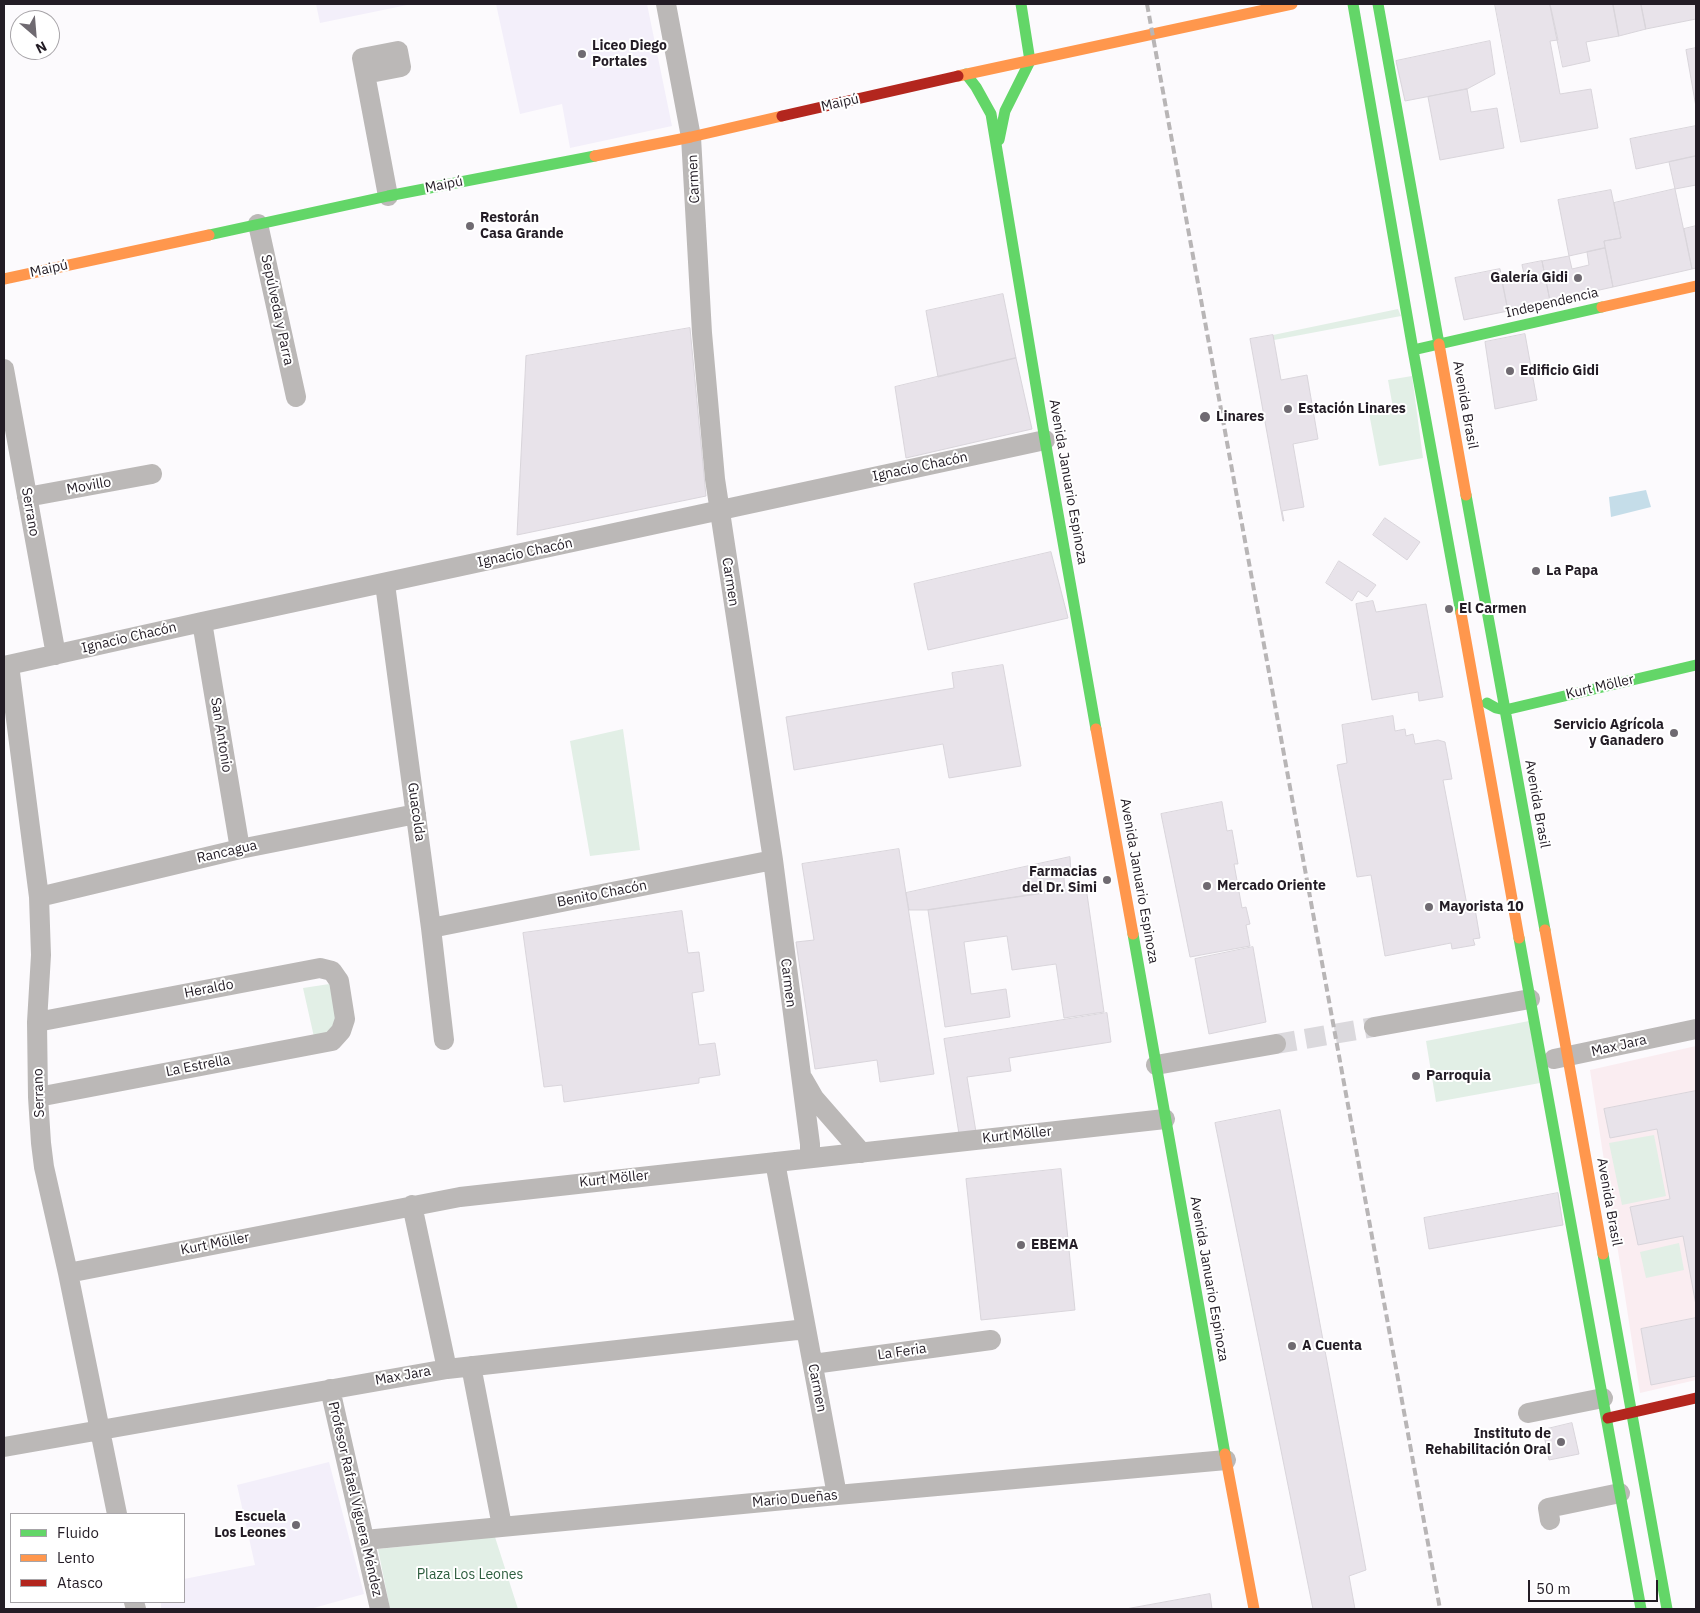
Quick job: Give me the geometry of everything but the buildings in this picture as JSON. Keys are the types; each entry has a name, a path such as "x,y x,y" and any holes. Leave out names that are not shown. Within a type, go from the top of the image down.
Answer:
{"main road":[{"path":"1021,4 1030,60"},
{"name":"Maipú","path":"4,279 388,196 692,137 966,74 1292,4"},
{"path":"1353,4 1413,350 1641,1609"},
{"name":"Avenida Brasil","path":"1378,4 1667,1609"},
{"name":"Avenida Januario Espinoza","path":"998,156 1005,111 1030,60"},
{"name":"Avenida Januario Espinoza","path":"966,74 988,106 991,114 1045,440 1254,1609"},
{"name":"Independencia","path":"1413,350 1696,286"},
{"name":"Kurt Möller","path":"1505,710 1696,665"},
{"path":"1475,688 1489,705 1505,710"},
{"path":"1607,1418 1696,1398"}],"street":[{"name":"Carmen","path":"666,4 692,137 702,333 714,479 773,860 810,1144 810,1158"},
{"path":"365,74 388,196"},
{"name":"Sepúlveda y Parra","path":"258,224 296,397"},
{"name":"Serrano","path":"4,369 56,655"},
{"name":"Ignacio Chacón","path":"6,666 1045,440"},
{"name":"Movillo","path":"27,497 152,474"},
{"name":"Guacolda","path":"385,584 444,1040"},
{"name":"San Antonio","path":"202,622 240,849"},
{"name":"Serrano","path":"6,666 39,897 41,955 37,1022 38,1097 44,1167 68,1273 117,1513"},
{"name":"Rancagua","path":"39,897 240,849 416,814"},
{"name":"Benito Chacón","path":"431,928 773,860"},
{"name":"Heraldo","path":"37,1022 320,968 332,971 339,981 345,1019"},
{"path":"1374,1027 1530,999"},
{"name":"La Estrella","path":"38,1097 332,1041 341,1031 345,1019"},
{"name":"Max Jara","path":"1542,1061 1696,1028"},
{"path":"1156,1066 1276,1044"},
{"path":"800,1073 814,1098 862,1153"},
{"name":"Kurt Möller","path":"68,1273 460,1197 1166,1119"},
{"name":"Carmen","path":"775,1162 837,1495"},
{"path":"412,1206 447,1369"},
{"name":"Max Jara","path":"4,1446 447,1369 806,1329"},
{"name":"La Feria","path":"812,1364 991,1340"},
{"path":"471,1366 502,1526"},
{"name":"Profesor Rafael Viguera Méndez","path":"330,1389 380,1609"},
{"path":"1528,1413 1603,1398"},
{"name":"Mario Dueñas","path":"365,1540 1226,1460"},
{"path":"1550,1520 1548,1508 1620,1494"}],"shaded area":[{"path":"316,4 412,4 320,23"},
{"name":"Liceo Diego Portales","path":"496,4 647,4 672,126 570,148 562,104 520,114"},
{"path":"1696,1046 1696,1380 1640,1393 1590,1070"},
{"name":"Escuela Los Leones","path":"329,1462 364,1594 310,1609 161,1609 161,1603 185,1603 185,1579 255,1565 237,1485"}],"green space":[{"path":"1398,309 1401,316 1274,340 1273,335"},
{"path":"1412,376 1423,458 1379,466 1369,413 1393,408 1388,380"},
{"path":"623,729 640,850 590,856 570,741"},
{"path":"336,983 341,1031 314,1037 303,988"},
{"path":"1529,1021 1540,1083 1436,1102 1426,1041"},
{"path":"1654,1135 1666,1196 1622,1205 1609,1143"},
{"path":"1679,1243 1684,1270 1646,1278 1640,1252"},
{"name":"Plaza Los Leones","path":"495,1537 518,1609 390,1609 378,1549"}],"water":[{"path":"1646,490 1651,507 1611,517 1609,497"}],"tunnel":[{"path":"1276,1044 1374,1027"}],"railway":[{"path":"1147,4 1440,1609"}],"traffic: fast":[{"path":"999,140 1005,111 1030,61 1021,4"},
{"path":"1353,4 1413,350"},
{"path":"1378,4 1439,344"},
{"path":"966,74 976,87 991,114 1045,440 1096,729"},
{"path":"209,235 388,196 595,156"},
{"path":"1461,613 1413,350 1602,307"},
{"path":"1466,495 1545,930"},
{"path":"1487,703 1505,710 1696,665"},
{"path":"1133,934 1225,1454"},
{"path":"1519,938 1641,1609"},
{"path":"1603,1254 1667,1609"}],"traffic: slow":[{"path":"958,76 1292,4"},
{"path":"595,156 691,137 782,116"},
{"path":"4,279 209,235"},
{"path":"1602,307 1696,286"},
{"path":"1439,344 1466,495"},
{"path":"1461,613 1519,938"},
{"path":"1096,729 1133,934"},
{"path":"1545,930 1603,1254"},
{"path":"1225,1454 1254,1609"}],"traffic: jam":[{"path":"782,116 958,76"},
{"path":"1608,1418 1696,1398"}],"place":[{"name":"Liceo Diego Portales","path":"582,54"},
{"name":"Restorán Casa Grande","path":"470,226"},
{"name":"Galería Gidi","path":"1578,278"},
{"name":"Edificio Gidi","path":"1510,371"},
{"name":"Estación Linares","path":"1288,409"},
{"name":"Linares","path":"1205,417"},
{"name":"La Papa","path":"1536,571"},
{"name":"El Carmen","path":"1449,609"},
{"name":"Servicio Agrícola y Ganadero","path":"1674,733"},
{"name":"Farmacias del Dr. Simi","path":"1107,880"},
{"name":"Mercado Oriente","path":"1207,886"},
{"name":"Mayorista 10","path":"1429,907"},
{"name":"Parroquia","path":"1416,1076"},
{"name":"EBEMA","path":"1021,1245"},
{"name":"A Cuenta","path":"1292,1346"},
{"name":"Instituto de Rehabilitación Oral","path":"1561,1442"},
{"name":"Escuela Los Leones","path":"296,1525"}]}
